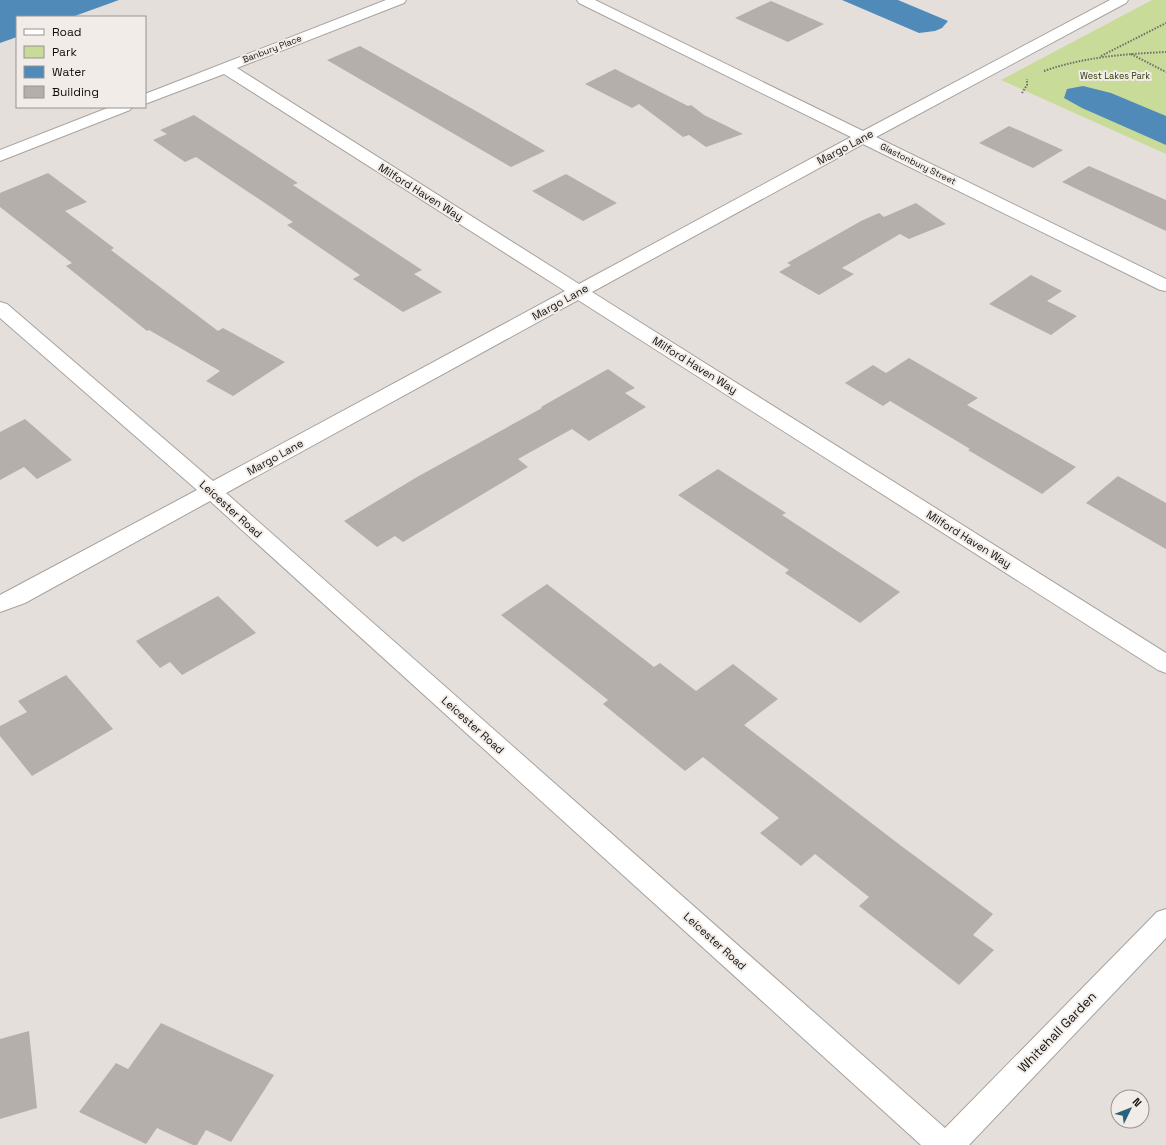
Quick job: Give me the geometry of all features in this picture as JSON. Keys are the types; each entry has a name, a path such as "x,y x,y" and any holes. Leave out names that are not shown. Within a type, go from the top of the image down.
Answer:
{"street":[{"name":"Banbury Place","path":"146,99 399,0"},
{"name":"Glastonbury Street","path":"584,0 1166,286"},
{"name":"Margo Lane","path":"0,604 18,597 863,137 1120,0"},
{"name":"Milford Haven Way","path":"224,68 579,291 1166,664"},
{"path":"0,156 121,108"},
{"name":"Leicester Road","path":"0,308 211,491 943,1145"},
{"name":"Whitehall Garden","path":"949,1145 1166,920"}],"path":[{"path":"1099,57 1166,23"},
{"path":"1040,72 1065,63 1099,57 1166,52"},
{"path":"1130,54 1166,72"},
{"path":"1022,93 1027,85 1026,80 1030,77"}],"green space":[{"name":"West Lakes Park","path":"1152,0 1166,0 1166,154 1001,80"}],"water":[{"path":"0,0 119,0 75,16 16,16 16,37 0,43"},
{"path":"842,0 898,0 948,21 942,28 935,31 919,33"},
{"path":"1083,86 1111,93 1166,116 1166,145 1082,108 1064,98 1067,89"}],"building":[{"path":"771,1 824,24 788,42 735,18"},
{"path":"360,46 545,151 511,167 327,60"},
{"path":"615,69 688,106 691,105 704,115 743,134 706,147 689,135 683,137 639,104 632,108 585,84"},
{"path":"194,115 298,183 293,185 422,270 414,274 442,292 403,312 353,279 360,275 287,225 293,222 196,157 185,162 153,140 167,134 160,130"},
{"path":"1009,126 1063,150 1033,168 979,143"},
{"path":"1089,166 1166,200 1166,231 1062,182"},
{"path":"48,173 87,202 65,211 114,248 111,250 218,331 223,328 285,362 233,396 206,381 220,371 149,330 147,331 66,266 72,263 0,207 0,193"},
{"path":"566,174 617,203 583,221 532,191"},
{"path":"916,203 946,224 909,239 900,234 842,268 854,274 819,295 779,272 791,265 787,263 861,221 879,213 884,217"},
{"path":"1031,275 1062,291 1047,301 1077,316 1051,335 989,304"},
{"path":"909,358 978,398 967,405 1076,467 1042,494 890,401 883,406 845,383 873,365 886,373"},
{"path":"608,369 635,388 625,393 646,407 589,441 572,429 518,459 528,467 403,542 395,536 377,547 344,521 417,477 542,408 541,407"},
{"path":"25,419 72,460 37,479 24,467 0,480 0,432"},
{"path":"718,469 786,513 782,515 900,592 860,623 785,573 789,570 678,495"},
{"path":"1118,476 1166,503 1166,549 1086,503"},
{"path":"547,584 654,667 660,663 696,691 733,664 778,699 744,725 900,845 993,914 973,935 994,950 959,985 859,906 869,897 815,854 801,866 760,833 779,818 703,757 685,771 603,704 608,700 501,615"},
{"path":"218,596 256,633 182,675 170,662 160,668 136,641"},
{"path":"66,675 113,729 32,776 0,736 0,726 27,712 18,701"},
{"path":"161,1023 274,1075 231,1142 206,1130 197,1145 193,1145 157,1128 146,1144 79,1112 116,1063 128,1069"},
{"path":"29,1031 37,1108 0,1119 0,1039"}]}
